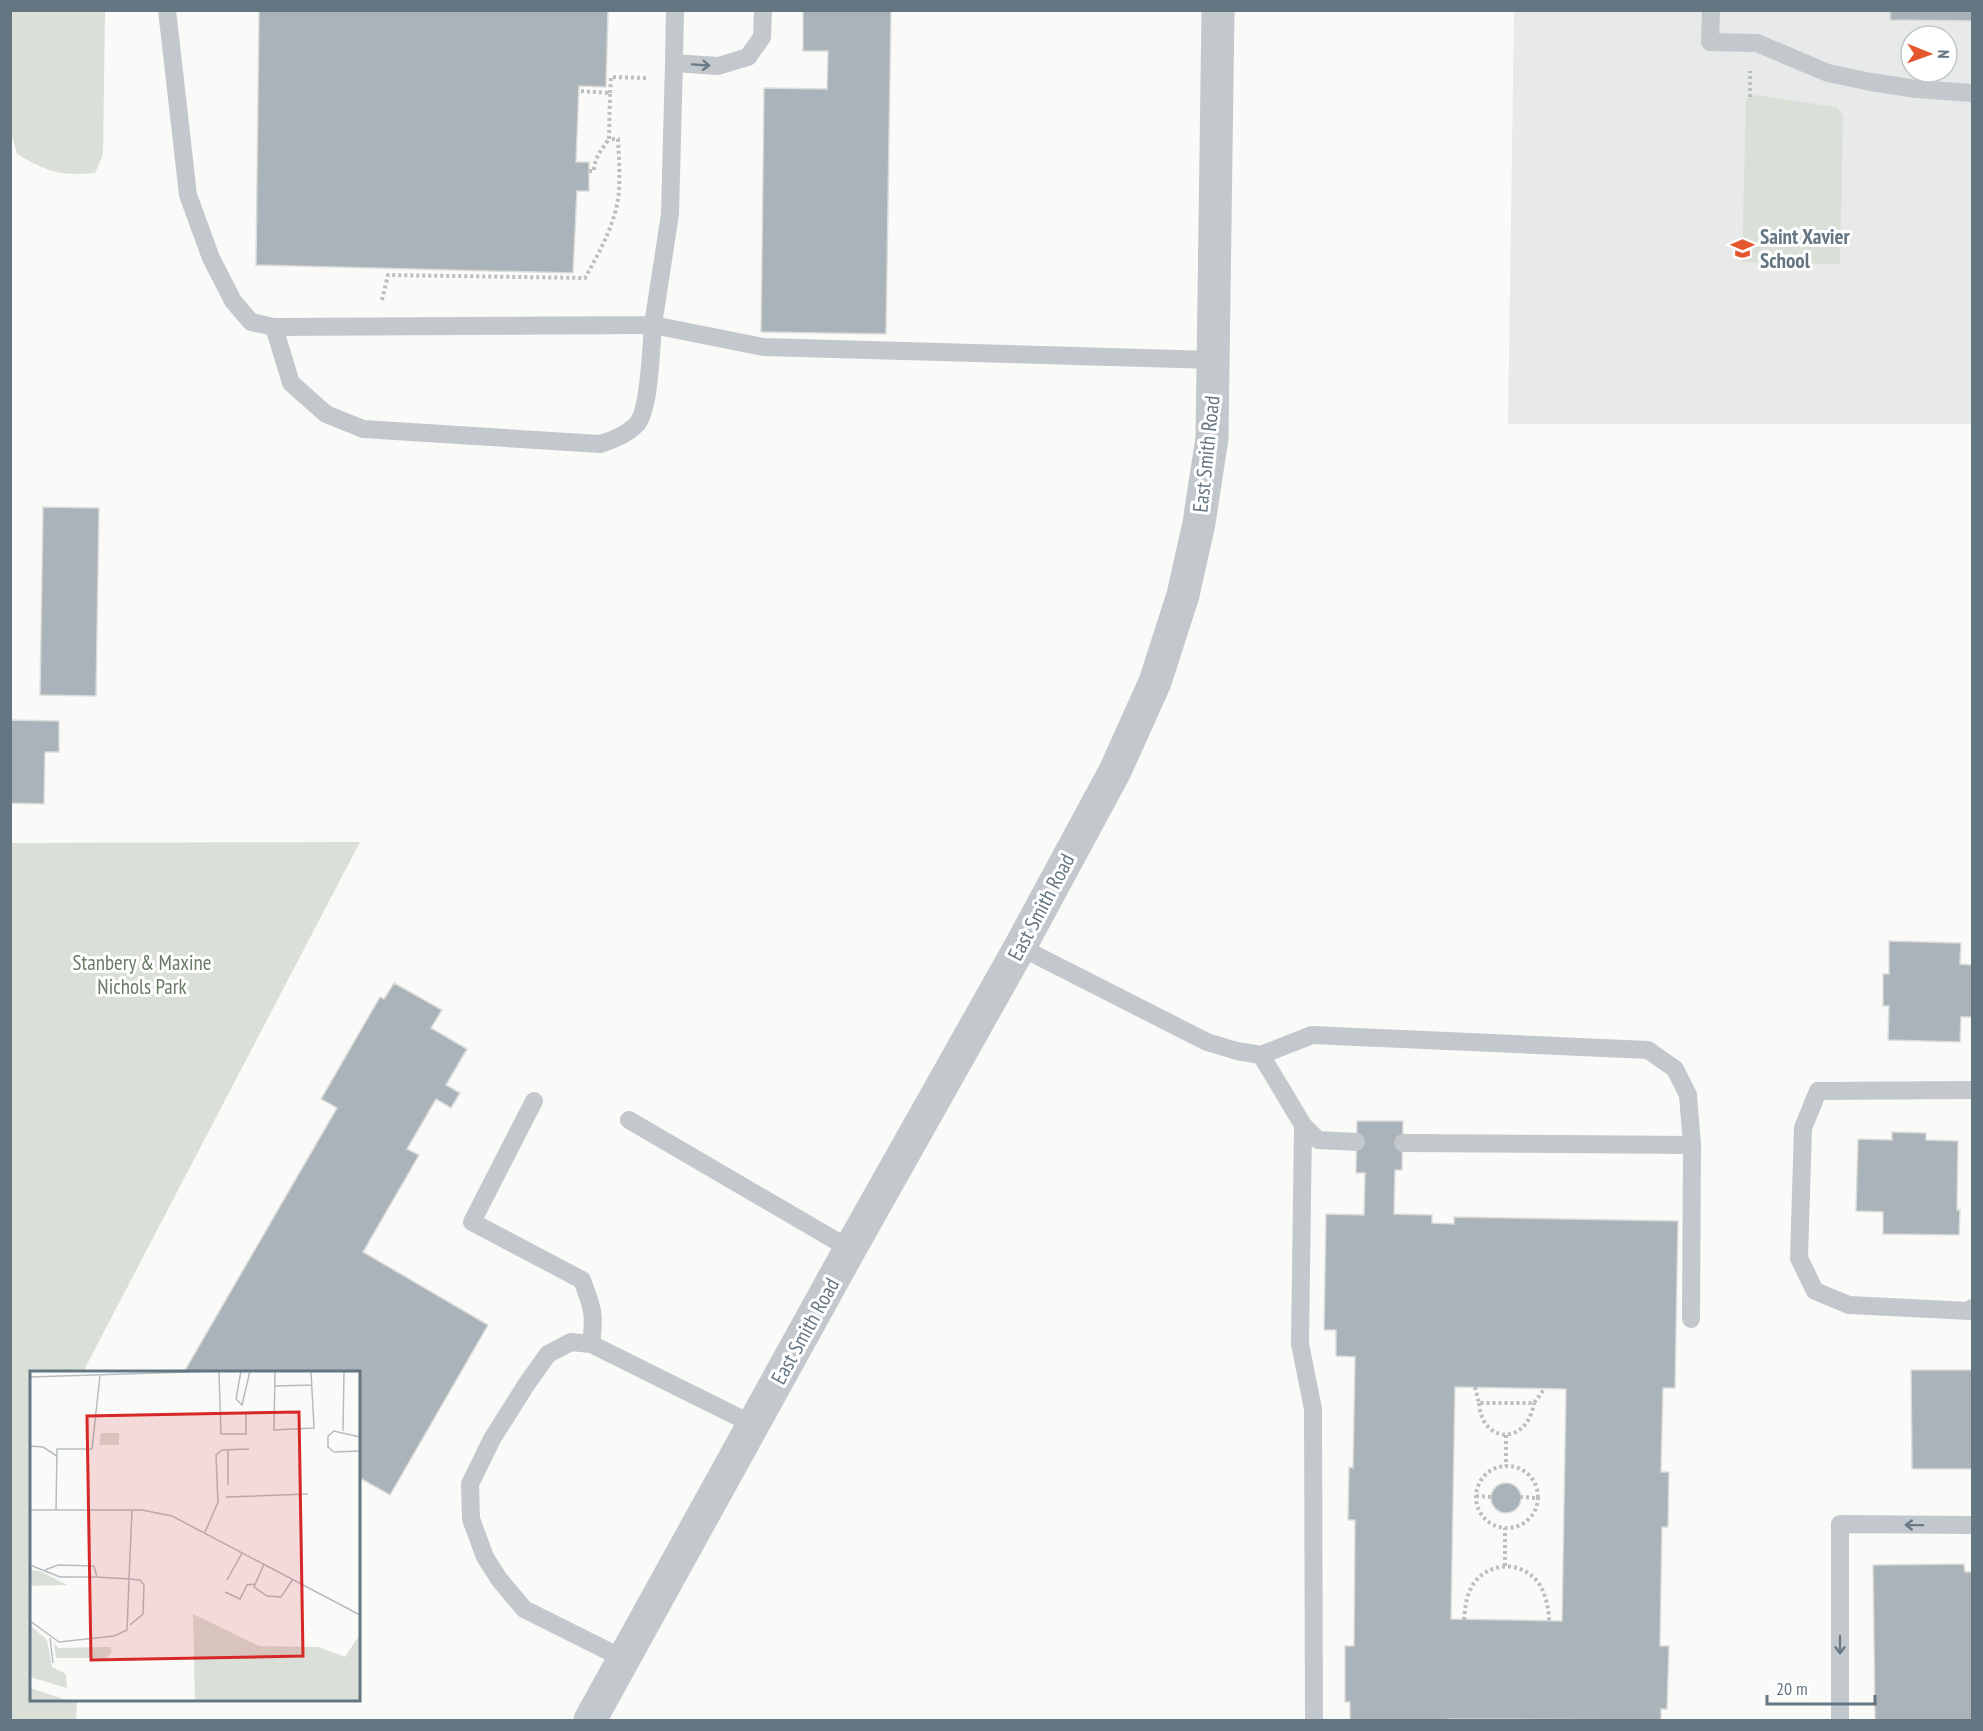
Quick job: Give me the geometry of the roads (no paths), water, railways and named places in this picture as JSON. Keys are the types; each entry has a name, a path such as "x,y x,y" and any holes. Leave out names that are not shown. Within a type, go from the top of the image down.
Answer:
{"street":[{"name":"East Smith Road","path":"590,1720 1020,946 1115,771 1155,682 1183,595 1199,523 1212,438 1218,10"}],"lane":[{"path":"166,10 188,195 211,258 233,301 251,322 274,327 653,325 763,347 1213,360"},
{"path":"274,327 291,383 326,414 363,429 600,444 617,439 638,424 645,410 653,325 670,214 675,10"},
{"path":"674,71 718,66 748,57 762,37 763,10"},
{"path":"1711,10 1710,42 1757,43 1828,73 1871,82 1916,89 1972,93"},
{"path":"1020,946 1207,1042 1261,1055 1312,1035 1648,1050 1675,1069 1688,1095 1692,1145 1691,1319"},
{"path":"1261,1055 1303,1125 1318,1140 1356,1142"},
{"path":"1972,1090 1818,1091 1803,1128 1799,1258 1815,1291 1849,1305 1969,1311 1972,1308"},
{"path":"534,1101 472,1222 582,1280 593,1309 591,1344"},
{"path":"629,1120 850,1250"},
{"path":"1303,1125 1300,1344 1313,1409 1314,1720"},
{"path":"1403,1143 1692,1145"},
{"path":"624,1659 524,1609 499,1579 485,1557 471,1519 470,1484 492,1439 526,1384 548,1354 571,1342 591,1344 753,1425"},
{"path":"1840,1720 1840,1524 1972,1525"}],"place":[{"name":"Saint Xavier School","path":"1742,248"}],"park label":[{"name":"Stanbery & Maxine Nichols Park","path":"142,974"}]}
